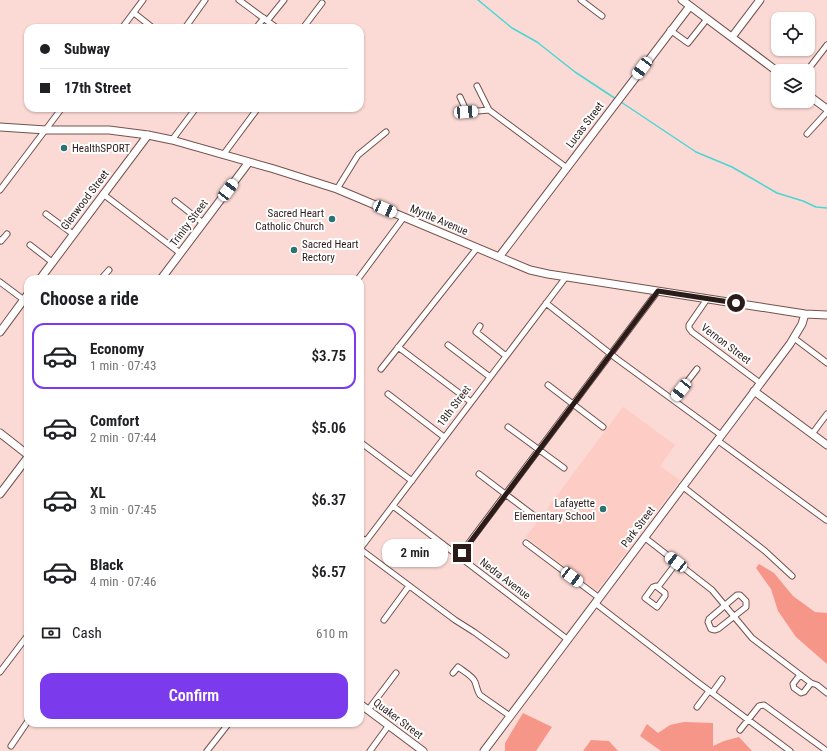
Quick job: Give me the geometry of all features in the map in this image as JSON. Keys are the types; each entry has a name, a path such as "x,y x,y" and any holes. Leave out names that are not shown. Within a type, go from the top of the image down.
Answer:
{"street":[{"path":"125,24 143,0"},
{"path":"188,24 206,0"},
{"path":"240,0 246,2 272,24"},
{"path":"261,24 284,0"},
{"path":"581,0 602,16"},
{"path":"682,0 771,67"},
{"path":"732,38 760,0"},
{"path":"306,24 322,3"},
{"name":"Lucas Street","path":"499,257 670,30 690,6"},
{"path":"134,13 148,24"},
{"path":"670,30 688,43 707,19"},
{"path":"812,64 827,45"},
{"path":"477,86 489,110 567,168"},
{"path":"460,97 466,112 489,110"},
{"path":"807,134 827,110 815,101"},
{"path":"0,190 59,112"},
{"path":"172,140 193,112"},
{"path":"223,155 255,112"},
{"name":"Myrtle Avenue","path":"0,127 46,130 109,130 172,140 337,189 530,270 566,277 805,314 827,315"},
{"path":"337,189 358,155 386,132"},
{"name":"Glenwood Street","path":"43,275 148,135"},
{"name":"Trinity Street","path":"164,275 249,162"},
{"path":"103,194 180,253"},
{"path":"174,201 203,223"},
{"path":"46,214 73,234"},
{"path":"361,275 404,217"},
{"path":"0,240 1,241 7,234"},
{"path":"30,245 52,262"},
{"path":"381,369 477,248"},
{"path":"105,275 109,270"},
{"name":"18th Street","path":"364,544 566,277"},
{"path":"0,282 24,297"},
{"path":"459,556 658,291"},
{"name":"Vernon Street","path":"707,299 689,325 689,328 692,332 760,383"},
{"path":"0,332 24,303"},
{"path":"546,303 826,520"},
{"name":"Park Street","path":"484,751 794,338 802,324 805,314"},
{"path":"480,326 476,332 506,356"},
{"path":"794,338 827,363"},
{"path":"448,345 490,377"},
{"path":"398,347 471,402"},
{"path":"673,400 697,369"},
{"path":"548,385 603,427"},
{"path":"754,391 827,446"},
{"path":"388,394 444,437"},
{"path":"812,434 827,414"},
{"path":"508,427 564,468"},
{"path":"0,433 24,453"},
{"path":"364,445 412,481"},
{"path":"0,494 24,461"},
{"path":"479,474 533,515"},
{"path":"682,486 765,551 792,576"},
{"name":"Nedra Avenue","path":"393,506 567,639"},
{"path":"644,537 712,590 752,638 800,675 827,693"},
{"path":"526,543 710,692 790,751"},
{"path":"364,552 506,655"},
{"path":"658,587 676,562"},
{"path":"384,620 409,586"},
{"path":"737,595 740,595 746,601 746,606 734,616 718,629 711,629 709,626 709,619 737,595"},
{"path":"0,672 24,640"},
{"path":"453,672 458,667 465,672 475,681 477,691 480,695 510,716"},
{"path":"368,710 396,674"},
{"path":"800,675 793,684 794,688 801,693 804,692 811,683"},
{"path":"697,707 722,679"},
{"path":"740,730 759,706 764,705 827,751"},
{"name":"Quaker Street","path":"364,707 423,751"},
{"path":"370,751 389,725"},
{"path":"11,746 24,727"},
{"path":"207,751 226,727"}],"shaded area":[{"name":"Lafayette Elementary School","path":"623,407 675,445 660,466 680,480 597,591 526,537"},
{"path":"759,564 774,573 793,596 815,612 827,613 827,664 796,637 778,611 771,589 756,568"},
{"path":"523,713 552,727 536,751 505,751 505,743"},
{"path":"684,722 713,723 713,746 739,737 752,751 661,751 640,736 647,724 658,733 670,725"},
{"path":"591,740 609,741 618,751 583,751"}],"waterway":[{"path":"478,0 512,28 537,42 575,72 616,99"},
{"path":"621,102 696,152 732,167 777,193 803,201 816,207 827,208"}],"place":[{"name":"HealthSPORT","path":"64,148"},
{"name":"Sacred Heart Catholic Church","path":"332,219"},
{"name":"Sacred Heart Rectory","path":"294,250"},
{"name":"Lafayette Elementary School","path":"603,509"}],"route":[{"path":"462,553 658,291 736,303"}]}
